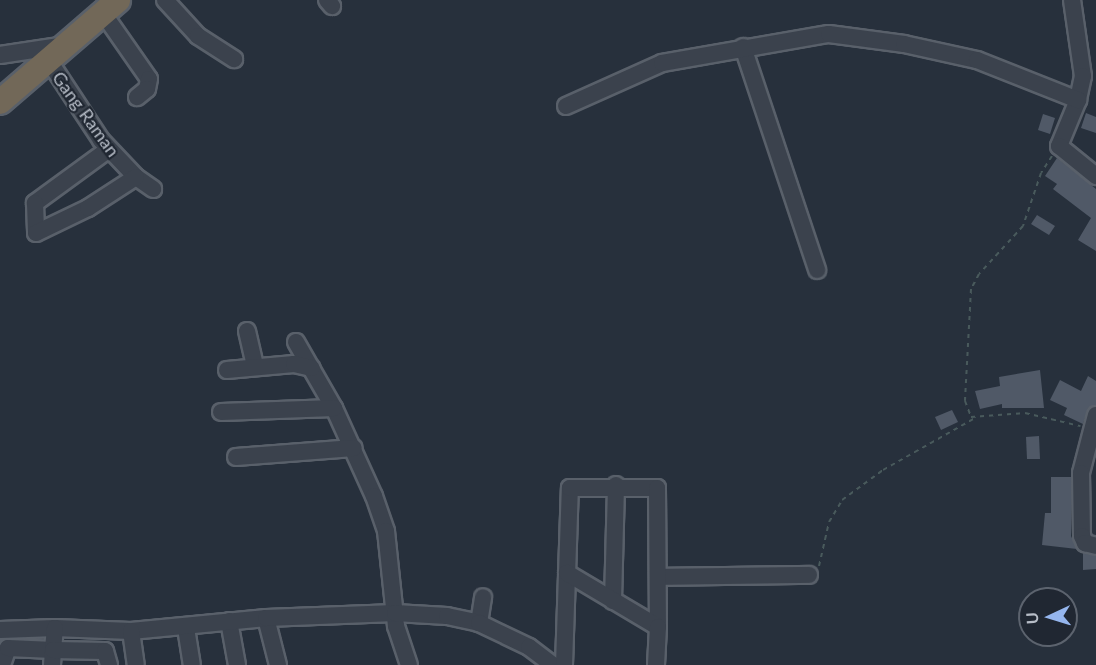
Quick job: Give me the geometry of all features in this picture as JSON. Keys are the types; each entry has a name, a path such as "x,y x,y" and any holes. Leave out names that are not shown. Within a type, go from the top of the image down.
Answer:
{"highway":[{"path":"0,102 111,6"}],"street":[{"path":"165,0 198,36 234,59"},
{"path":"1072,0 1083,76 1078,100 1059,146 1096,176"},
{"path":"111,6 149,79 147,89 137,97"},
{"path":"566,106 662,63 743,46 829,34 904,44 977,60 1078,100"},
{"path":"0,55 67,45"},
{"path":"743,46 817,270"},
{"name":"Gang Raman","path":"49,61 109,149 136,177 153,189"},
{"path":"109,149 35,203 36,232 88,208 136,177"},
{"path":"246,331 255,368"},
{"path":"296,342 354,448 386,531 395,614 409,665"},
{"path":"227,370 294,364 312,368"},
{"path":"221,412 334,408"},
{"path":"1093,422 1081,473 1082,536 1084,543 1096,546"},
{"path":"236,457 354,448"},
{"path":"613,601 616,485"},
{"path":"564,665 570,488 616,485 657,488 659,577 656,665"},
{"path":"567,573 658,627"},
{"path":"659,577 809,575"},
{"path":"479,623 483,597"},
{"path":"0,630 55,627 130,632 266,618 395,614 479,623 529,647 553,665"},
{"path":"266,618 278,665"},
{"path":"229,621 237,665"},
{"path":"52,658 55,627"},
{"path":"186,628 192,665"},
{"path":"130,632 136,665"},
{"path":"2,665 8,648 52,658 105,651 109,665"}],"path":[{"path":"975,418 968,415 965,390 971,289 979,274 1023,226 1041,173 1059,146"},
{"path":"809,575 823,558 829,522 842,500 883,470 975,418 1025,413 1093,422"}],"building":[{"path":"1086,113 1096,117 1096,133 1081,128"},
{"path":"1043,114 1055,118 1050,134 1038,130"},
{"path":"1057,158 1096,189 1096,251 1078,240 1091,218 1053,189 1057,184 1045,176"},
{"path":"1037,215 1055,226 1049,235 1031,224"},
{"path":"1040,370 1044,408 1002,408 1002,404 980,409 975,391 1000,386 999,377"},
{"path":"1088,376 1096,381 1096,405 1088,408 1083,424 1064,415 1067,408 1050,400 1060,380 1081,391"},
{"path":"952,410 958,422 941,430 935,417"},
{"path":"1039,436 1040,459 1027,459 1026,437"},
{"path":"1051,477 1071,477 1071,536 1077,549 1042,545 1045,513 1051,513"},
{"path":"1083,553 1096,556 1096,569 1083,570"}]}
